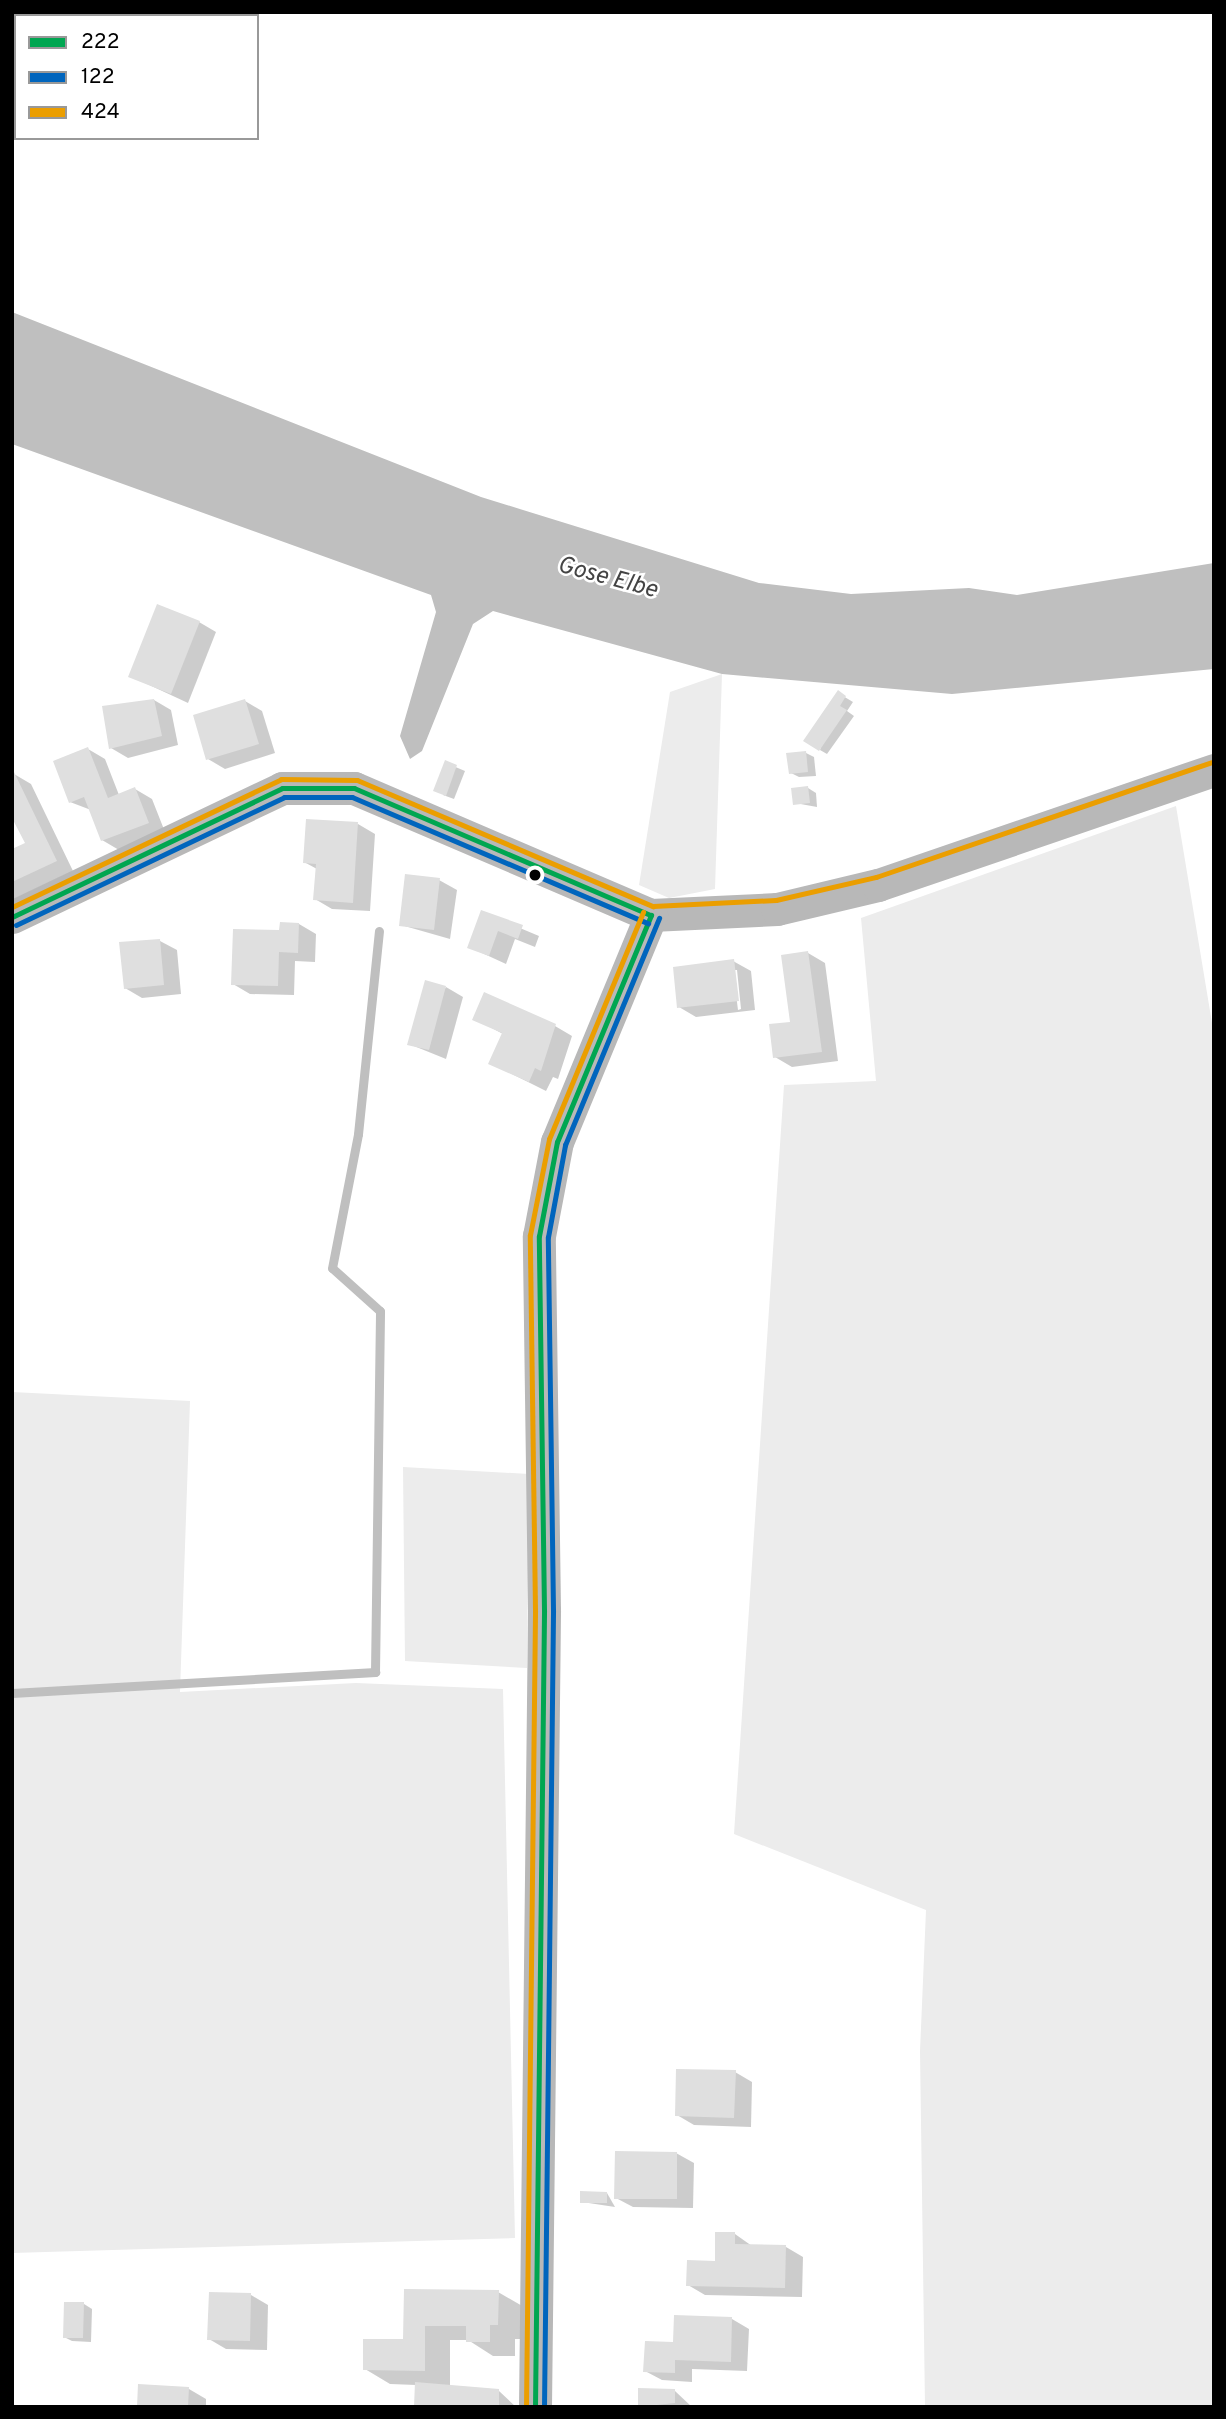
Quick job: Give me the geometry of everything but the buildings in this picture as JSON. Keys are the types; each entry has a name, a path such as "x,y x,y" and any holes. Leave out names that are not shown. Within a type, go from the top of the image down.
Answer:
{"street":[{"path":"12,918 282,788 354,788 651,915 777,909 878,884 1214,770"},
{"path":"535,2407 544,1610 539,1236 556,1142 651,915"}],"shaded area":[{"path":"722,674 715,889 669,898 639,885 670,692"},
{"path":"1176,806 1214,1035 1214,2407 925,2407 920,2051 926,1910 734,1834 784,1085 876,1081 861,918"},
{"path":"12,1392 190,1401 180,1692 356,1683 503,1689 515,2238 12,2253"},
{"path":"403,1467 529,1474 527,1668 405,1661"}],"water":[{"name":"Gose Elbe","path":"12,312 481,497 759,583 851,594 969,588 1017,595 1214,563 1214,669 952,694 722,674 493,611 473,624 422,751 410,759 400,736 436,612 431,595 12,444"}],"waterway":[{"path":"12,1693 375,1672 380,1311 332,1268 358,1134 379,931"}],"transit line":[{"name":"424","path":"12,907 281,779 357,780 653,906 776,900 876,877 1211,762"},
{"name":"222","path":"12,917 282,788 354,788 651,915"},
{"name":"122","path":"16,925 284,797 352,797 648,923"},
{"name":"424","path":"526,2407 535,1610 530,1235 549,1139 643,912"},
{"name":"222","path":"535,2407 544,1610 539,1236 557,1142 651,915"},
{"name":"122","path":"544,2407 553,1610 548,1237 565,1145 659,918"}]}
